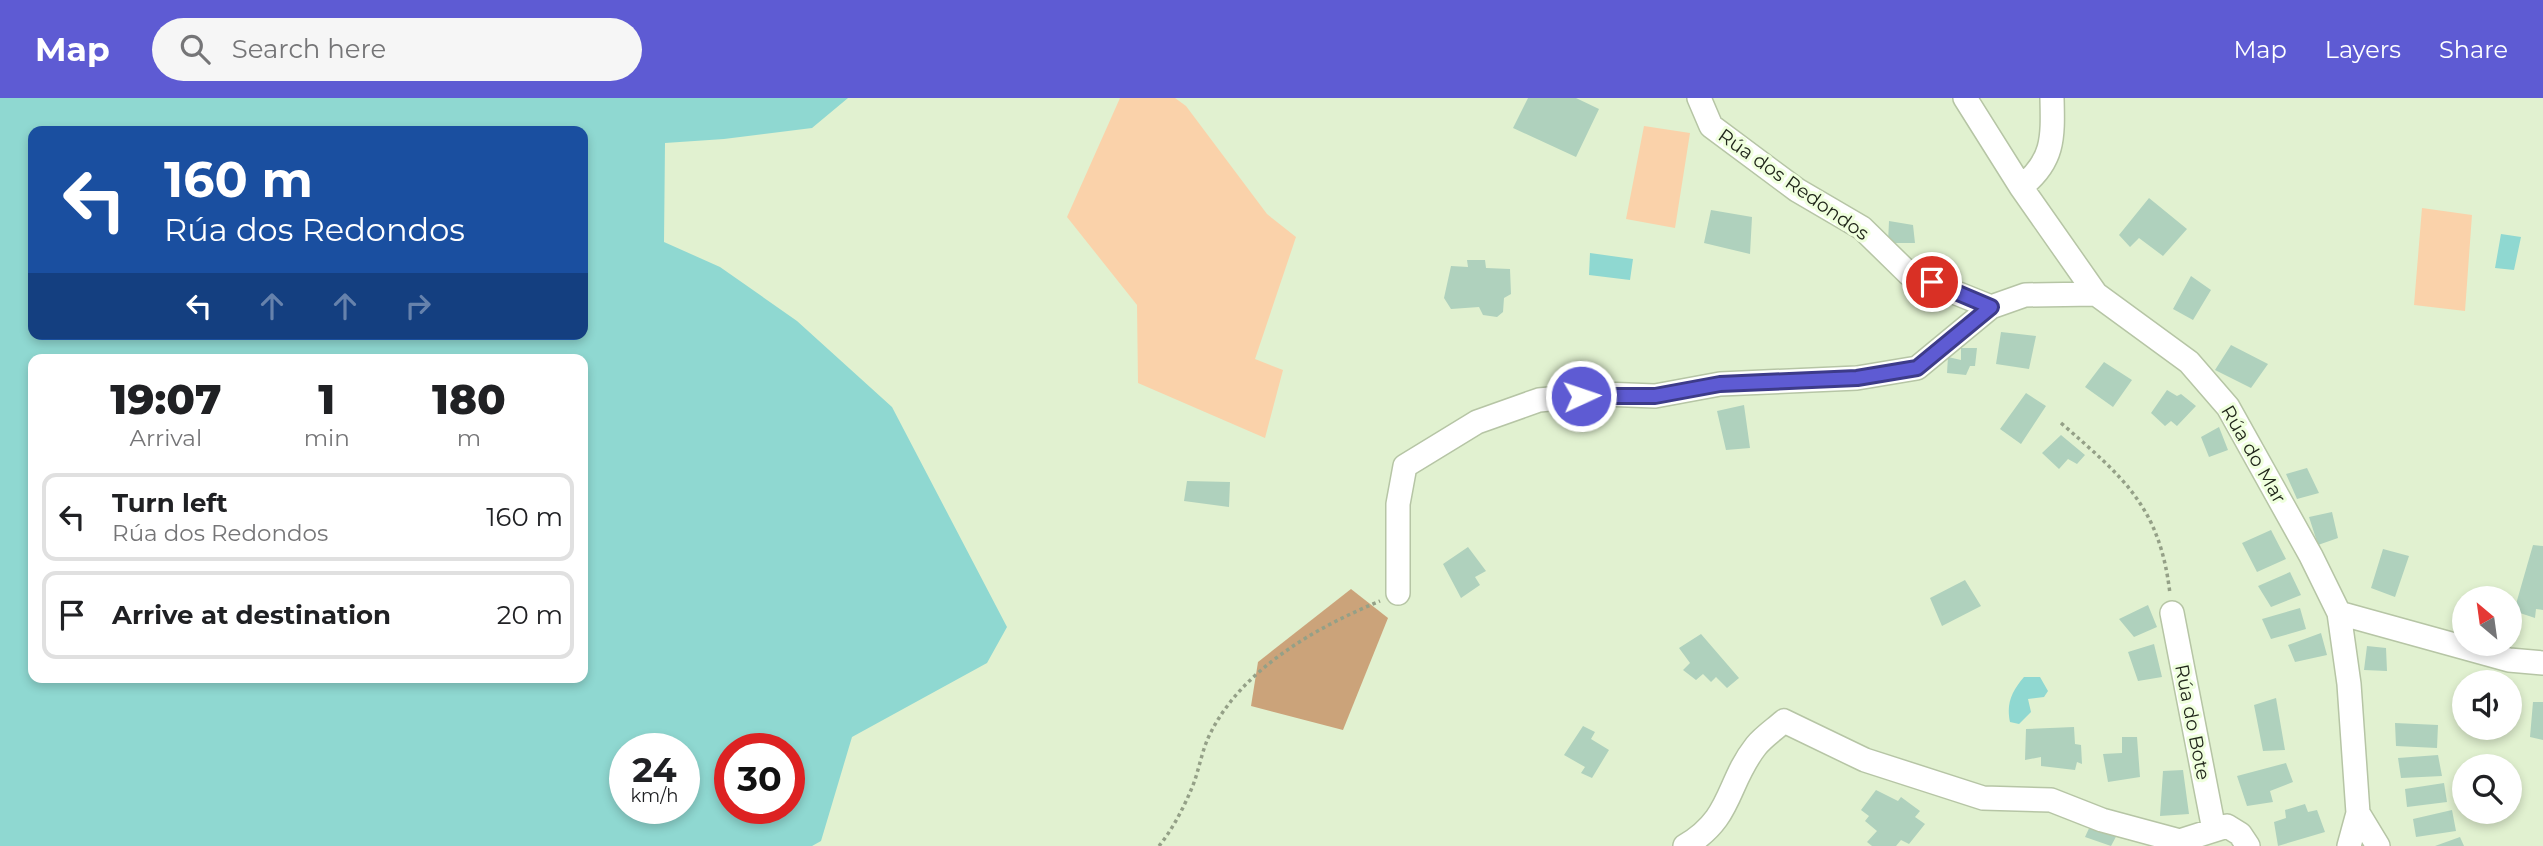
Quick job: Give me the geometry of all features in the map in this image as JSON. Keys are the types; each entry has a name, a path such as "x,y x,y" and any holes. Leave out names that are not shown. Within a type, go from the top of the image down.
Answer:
{"street":[{"name":"Rúa dos Redondos","path":"1699,98 1712,126 1797,190 1862,228 1909,274 1991,307"},
{"name":"Rúa do Mar","path":"1965,98 2021,187 2096,293 2189,362 2228,407 2264,466 2339,613 2349,684 2358,813 2349,846"},
{"path":"2021,187 2041,171 2053,132 2052,98"},
{"path":"1398,593 1398,504 1405,466 1477,422 1539,400 1602,394 1655,396 1720,384 1857,378 1917,368 1991,307 2025,295 2096,293"},
{"name":"Rúa do Bote","path":"2172,613 2214,830"},
{"path":"2339,613 2509,660 2543,663"},
{"path":"1685,846 1704,835 1721,814 1756,746 1784,721 1865,760 1983,797 2051,800 2102,820 2180,841 2227,826 2239,834 2248,846"},
{"name":"Rúa do Mar","path":"2358,813 2378,846"}],"path":[{"path":"2061,423 2126,482 2144,506 2158,534 2167,564 2172,613"},
{"path":"1159,846 1191,790 1209,735 1231,699 1274,660 1341,617 1398,593"}],"shaded area":[{"path":"1120,98 1175,98 1186,106 1267,214 1296,237 1255,359 1283,370 1265,438 1138,383 1137,305 1067,217"},
{"path":"1644,126 1690,133 1675,228 1626,219"},
{"path":"2422,208 2472,215 2465,311 2414,305"},
{"path":"1351,589 1388,618 1343,730 1251,706 1258,662"}],"water":[{"path":"0,98 848,98 812,128 665,143 664,242 720,267 797,321 892,407 1007,627 987,663 852,737 821,841 812,846 0,846"},
{"path":"2501,234 2521,237 2514,270 2495,268"},
{"path":"1590,253 1633,259 1630,280 1589,275"},
{"path":"2024,677 2040,677 2048,691 2044,697 2028,699 2031,712 2019,724 2010,722 2009,709 2013,692"}],"building":[{"path":"1528,98 1576,98 1599,109 1576,157 1513,128"},
{"path":"2149,198 2187,229 2163,256 2139,238 2130,247 2119,235"},
{"path":"1711,210 1752,217 1750,254 1704,243"},
{"path":"1889,221 1913,225 1915,243 1888,243"},
{"path":"1467,260 1485,260 1486,268 1510,269 1511,294 1504,298 1503,312 1497,317 1483,315 1479,307 1451,309 1444,298 1451,266 1468,267"},
{"path":"2191,276 2211,290 2193,320 2173,309"},
{"path":"2001,332 2036,336 2029,369 1996,364"},
{"path":"2231,345 2268,364 2251,388 2215,370"},
{"path":"1961,348 1977,348 1975,366 1970,366 1966,375 1947,373 1948,357 1961,360"},
{"path":"2104,362 2132,380 2113,407 2085,387"},
{"path":"2167,390 2177,396 2181,394 2196,406 2177,426 2171,421 2165,426 2151,413"},
{"path":"2026,393 2046,406 2021,444 2000,429"},
{"path":"1744,405 1750,448 1726,450 1717,411"},
{"path":"2219,427 2228,450 2209,457 2201,437"},
{"path":"2061,435 2085,455 2077,464 2068,459 2059,469 2042,453"},
{"path":"2307,468 2319,493 2297,499 2286,474"},
{"path":"1187,481 1230,482 1229,507 1184,501"},
{"path":"2332,512 2338,538 2318,545 2309,517"},
{"path":"2271,530 2286,559 2257,572 2242,543"},
{"path":"2533,545 2543,546 2543,610 2536,609 2535,618 2522,614 2521,586"},
{"path":"1468,547 1486,571 1475,577 1480,585 1461,598 1443,564"},
{"path":"2383,549 2409,556 2395,597 2371,588"},
{"path":"2290,572 2301,595 2271,607 2258,586"},
{"path":"1965,580 1981,606 1942,626 1930,598"},
{"path":"2148,605 2157,627 2134,637 2119,619"},
{"path":"2300,608 2306,629 2271,639 2262,619"},
{"path":"2321,633 2327,655 2295,662 2288,645"},
{"path":"1701,634 1739,678 1727,688 1716,677 1711,682 1703,674 1696,680 1683,670 1690,663 1679,648"},
{"path":"2154,644 2162,677 2138,681 2128,652"},
{"path":"2367,646 2386,648 2387,671 2364,670"},
{"path":"2276,698 2285,750 2263,751 2254,705"},
{"path":"2533,702 2543,702 2543,740 2530,737"},
{"path":"2395,723 2438,725 2437,748 2396,746"},
{"path":"1583,726 1595,732 1591,739 1609,750 1592,778 1581,773 1585,767 1564,755"},
{"path":"2074,727 2075,744 2081,745 2082,764 2077,762 2075,770 2041,766 2041,757 2025,760 2026,729"},
{"path":"2122,737 2137,737 2140,777 2108,782 2103,754 2122,753"},
{"path":"2438,755 2442,776 2401,778 2398,758"},
{"path":"2286,763 2293,782 2270,791 2273,802 2247,806 2237,776"},
{"path":"2183,770 2189,814 2160,816 2163,771"},
{"path":"2444,783 2447,802 2407,807 2405,789"},
{"path":"1876,790 1898,801 1901,797 1920,811 1915,817 1925,824 1909,844 1901,840 1896,846 1872,846 1867,842 1877,831 1865,821 1869,816 1861,810"},
{"path":"2305,804 2308,812 2317,810 2325,832 2278,846 2274,822 2286,818 2285,810"},
{"path":"2452,810 2452,824 2455,824 2456,831 2416,837 2413,819"},
{"path":"2091,824 2118,833 2111,846 2085,837"},
{"path":"2460,837 2464,846 2435,846"}],"route":[{"path":"1581,396 1655,396 1720,384 1857,378 1917,368 1991,307 1932,282"}]}
